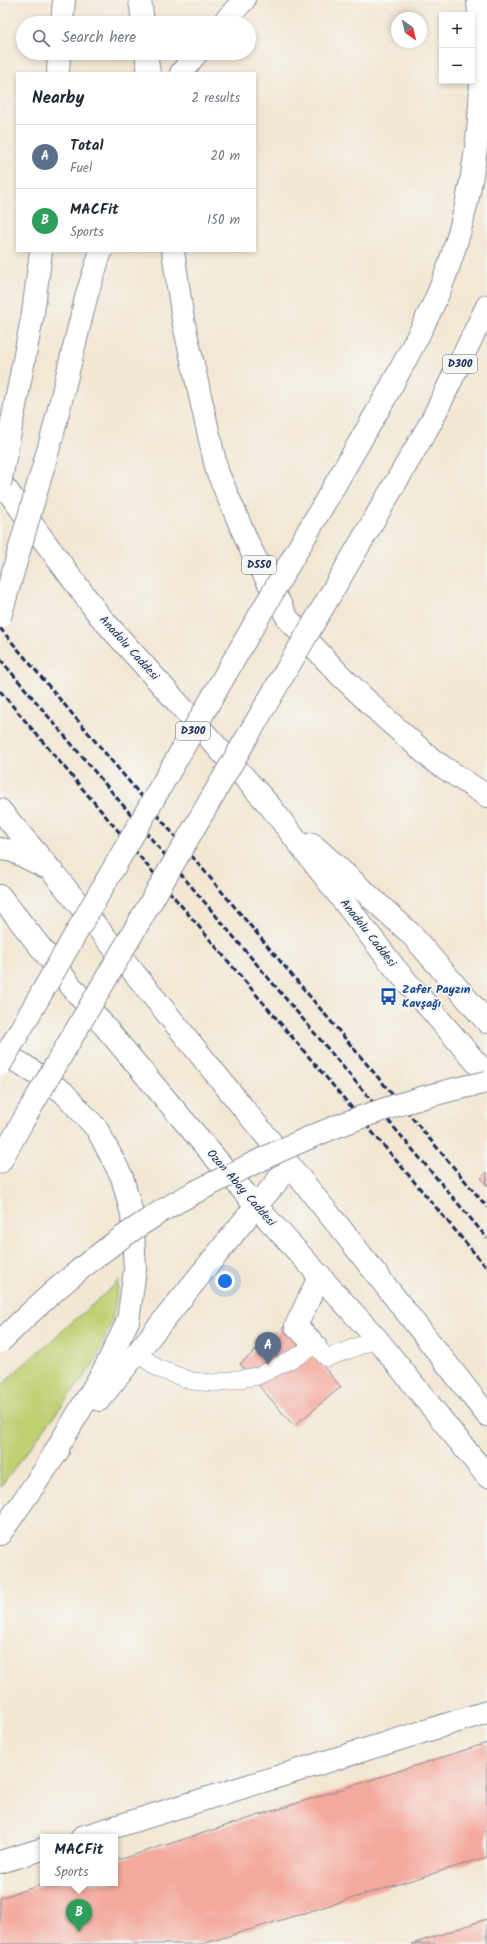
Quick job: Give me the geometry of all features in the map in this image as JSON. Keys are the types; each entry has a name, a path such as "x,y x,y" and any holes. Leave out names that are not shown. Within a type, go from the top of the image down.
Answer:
{"main road":[{"path":"63,16 64,0"},
{"path":"140,0 142,16"},
{"path":"152,16 153,0"},
{"path":"229,16 244,0"},
{"name":"D300","path":"0,1064 386,398 440,290 461,230 477,160 484,85 482,26 478,0"},
{"path":"58,72 59,60"},
{"path":"147,60 149,72"},
{"path":"149,72 150,60"},
{"path":"182,72 191,60"},
{"path":"0,484 33,313 41,252"},
{"path":"0,617 53,434 87,294 101,252"},
{"name":"D550","path":"173,252 183,320 217,471 251,550 288,619 339,674 385,718 434,760 487,796"},
{"name":"D300","path":"0,1162 431,422 487,306"},
{"name":"Anadolu Caddesi","path":"0,481 99,615 270,806 395,968 487,1074"},
{"name":"Anadolu Caddesi","path":"270,806 410,933 487,1022"},
{"path":"0,810 51,870 287,1164 341,1228 487,1415"},
{"path":"0,849 13,851 51,870"},
{"name":"Ozan Abay Caddesi","path":"0,896 71,986 256,1206 377,1339 487,1476"},
{"path":"0,1054 22,1064 63,1092 97,1129 122,1177 132,1214 136,1270 128,1321 104,1370 49,1462 0,1534"},
{"path":"0,1342 44,1300 103,1252 154,1216 201,1189 295,1143 348,1121 411,1099 487,1082"},
{"path":"49,1462 276,1183 287,1164"},
{"path":"315,1344 296,1326 320,1275"},
{"path":"92,1834 487,1712"},
{"path":"0,1862 40,1850"}],"lane":[{"path":"137,1353 159,1369 192,1382 214,1383 258,1376 315,1344 327,1358 377,1339"}],"green space":[{"path":"119,1281 112,1321 95,1362 0,1487 0,1388 12,1375"}],"building":[{"path":"487,1172 487,1186 481,1178"},
{"path":"287,1324 341,1387 294,1426 240,1364"},
{"path":"487,1743 487,1857 203,1944 0,1944 0,1898 40,1885 118,1886 118,1860"},
{"path":"487,1919 487,1944 412,1944"}],"railway":[{"path":"0,628 487,1207"},
{"path":"0,659 487,1238"},
{"path":"0,691 487,1268"}],"place":[{"name":"Zafer Payzın Kavşağı","path":"389,996"},
{"name":"Total","path":"268,1365"},
{"name":"MACFit","path":"79,1932"}]}
